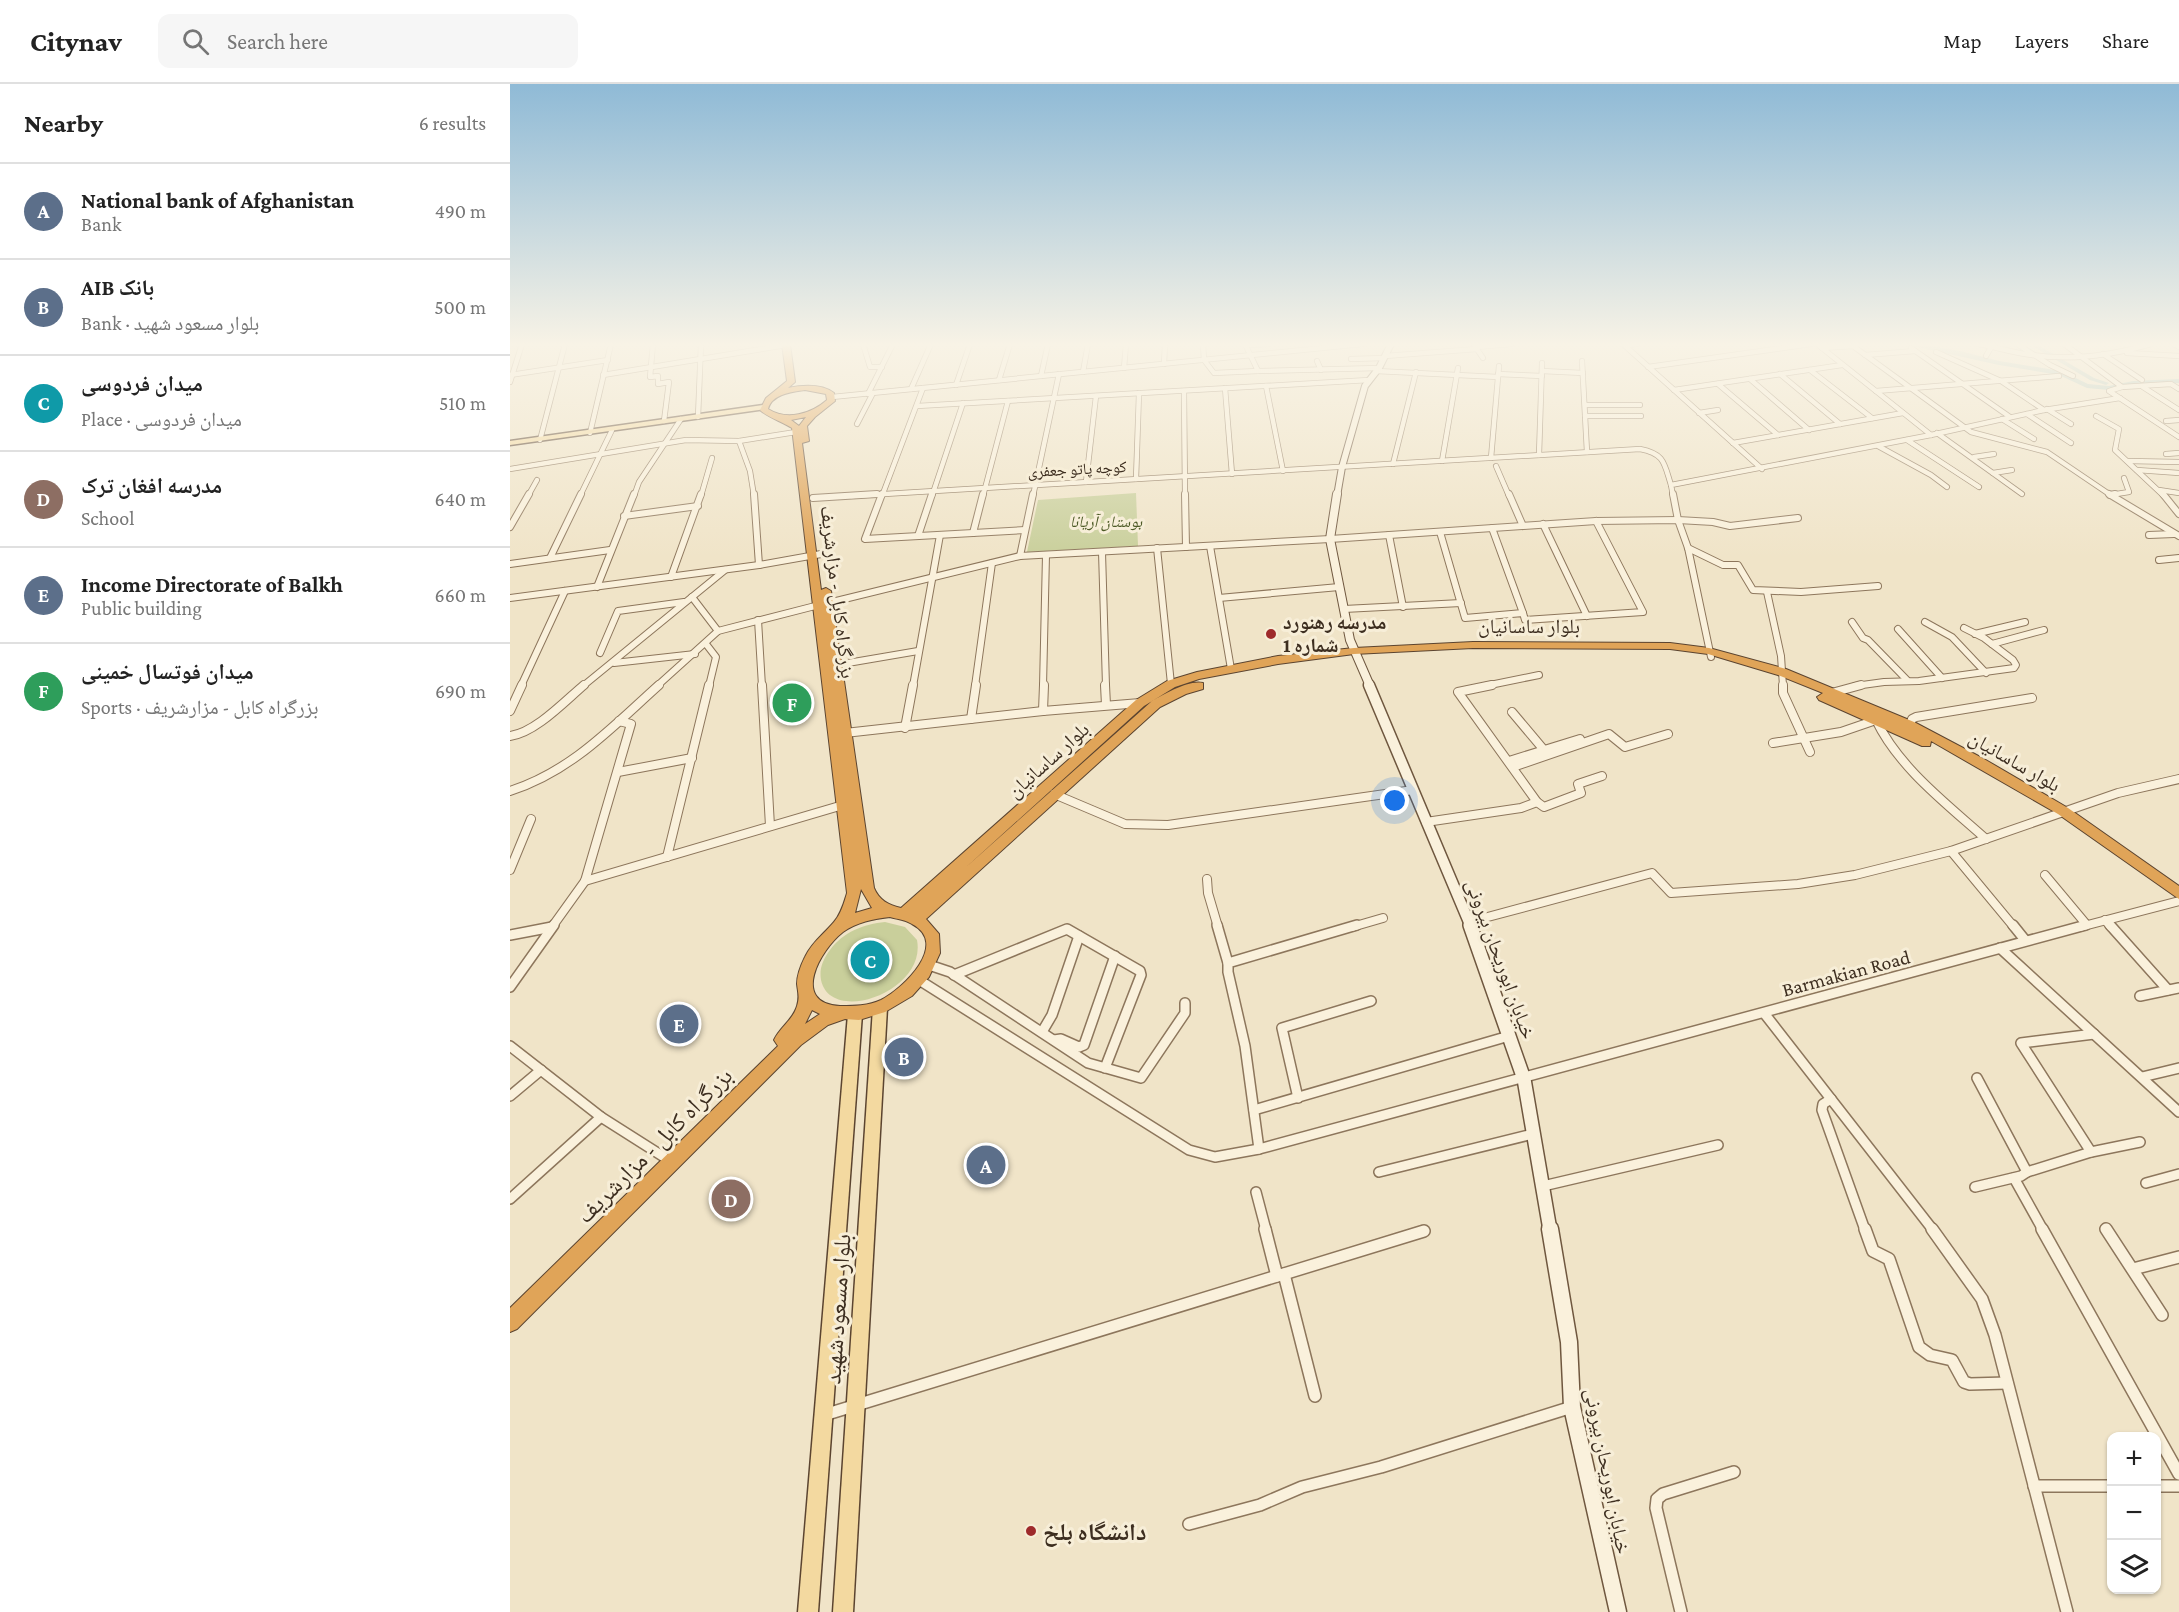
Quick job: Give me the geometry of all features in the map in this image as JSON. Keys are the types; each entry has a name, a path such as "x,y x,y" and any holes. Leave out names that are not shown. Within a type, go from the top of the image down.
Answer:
{"highway":[{"path":"773,416 797,415"},
{"name":"بزرگراه کابل - مزارشریف","path":"812,415 803,426 813,498 843,805 854,893 847,915 839,927"},
{"path":"773,416 791,423 796,432"},
{"name":"بزرگراه کابل - مزارشریف","path":"796,432 817,554"},
{"name":"بزرگراه کابل - مزارشریف","path":"823,604 836,665 867,888 871,899 878,907 904,914"},
{"name":"بلوار ساسانیان","path":"904,914 1140,703 1171,684 1231,669 1473,645 1670,646 1710,654 1834,692 1910,725 1980,762 2058,813 2179,899"},
{"name":"بلوار ساسانیان","path":"904,914 1054,794 1156,704 1182,691 1232,676 1355,655"},
{"name":"بلوار ساسانیان","path":"1782,677 1942,749 2058,813"},
{"path":"873,913 904,914 931,933 933,943 928,965 920,980 902,996 880,1008 848,1014 826,1010 815,1003 808,994 805,981 810,959 825,938 839,927 873,913"},
{"name":"بزرگراه کابل - مزارشریف","path":"510,1322 738,1089 798,1023 806,1008 808,994"},
{"name":"بزرگراه کابل - مزارشریف","path":"510,1309 664,1157 738,1089 810,1027 848,1014"}],"main road":[{"path":"510,443 709,415"},
{"name":"بلوار مسعود شهید","path":"843,1612 880,1008"},
{"name":"بلوار مسعود شهید","path":"808,1612 823,1416 848,1014"}],"street":[{"path":"540,440 546,415"},
{"path":"590,433 594,415"},
{"path":"664,422 665,415"},
{"path":"857,424 861,415"},
{"path":"912,415 865,540 1025,530"},
{"path":"918,536 959,415"},
{"path":"973,533 1004,415"},
{"path":"1020,556 1050,415"},
{"path":"1086,482 1094,415"},
{"path":"1137,479 1138,415"},
{"path":"1184,415 1186,547"},
{"path":"1227,415 1232,474"},
{"path":"1272,415 1283,471"},
{"name":"خیابان ابوریحان بیرونی","path":"1358,415 1342,467 1330,539 1339,587 1355,655 1469,922 1524,1079 1569,1342 1572,1407 1618,1612"},
{"path":"1393,464 1405,415"},
{"path":"1442,461 1450,415"},
{"path":"1491,458 1495,415"},
{"path":"1539,455 1540,415"},
{"path":"1702,415 1762,469"},
{"path":"1755,415 1778,435"},
{"path":"1792,415 1809,430"},
{"path":"1830,415 1840,424"},
{"path":"1869,415 1872,418"},
{"path":"1733,443 1889,415"},
{"path":"1906,415 1974,457 2022,494"},
{"path":"1947,415 1971,432 2047,452 2110,495 2177,535"},
{"path":"1710,654 1688,548 1678,520 1671,485 1878,446 2020,415"},
{"path":"2029,415 2071,443"},
{"path":"2055,415 2071,424"},
{"path":"2146,415 2179,437"},
{"path":"1587,453 1585,416 1641,416"},
{"path":"2096,416 2119,429 2115,449 2160,490 2179,514"},
{"path":"597,586 639,482 681,419"},
{"path":"2002,419 2034,439"},
{"path":"2166,421 2179,420"},
{"path":"550,558 612,429"},
{"path":"510,469 666,443 703,439 739,441 796,432"},
{"path":"1907,440 1980,487"},
{"path":"739,441 748,458 755,493 759,565"},
{"path":"1878,446 1931,475 1947,487"},
{"name":"کوچه پاتو جعفری","path":"813,498 1640,449 1656,451 1662,458 1671,485"},
{"path":"2166,454 2179,453"},
{"path":"1974,457 1994,454"},
{"path":"671,577 698,506 712,458"},
{"path":"2128,461 2179,462"},
{"path":"1496,466 1523,526"},
{"path":"1993,473 2012,470"},
{"path":"2137,470 2179,472"},
{"path":"2110,495 2129,492 2124,478"},
{"path":"510,527 537,480"},
{"path":"2160,490 2179,493"},
{"path":"624,516 698,506"},
{"path":"510,791 532,783 578,758 718,632 758,620 1020,556 1330,539 1596,521 1678,520 1713,522 1730,526 1798,518"},
{"path":"1492,528 1525,620 1642,612 1596,521"},
{"path":"1543,524 1587,616"},
{"path":"1440,532 1465,618 1523,613"},
{"path":"904,728 940,535"},
{"path":"1389,535 1403,607"},
{"path":"2149,535 2177,535"},
{"path":"1210,546 1231,669"},
{"path":"1157,548 1171,684"},
{"path":"1688,548 1723,564 1738,565 1753,590 1767,592 1834,590 1878,586"},
{"path":"510,564 610,550"},
{"path":"1102,552 1106,705"},
{"path":"510,598 759,565 817,554"},
{"path":"1043,711 1046,555"},
{"path":"2159,560 2179,558"},
{"path":"971,719 992,563"},
{"path":"510,736 527,731 726,569"},
{"path":"1219,598 1339,587"},
{"path":"510,711 566,591"},
{"path":"1767,592 1772,607 1783,693 1810,753"},
{"path":"689,600 718,632"},
{"path":"600,653 618,611 689,600"},
{"path":"1344,609 1461,603"},
{"path":"758,620 770,826"},
{"path":"1852,622 1863,638 1867,639 1907,680"},
{"path":"1924,622 1934,629 1943,630 1958,642 1972,654 1986,673"},
{"path":"1975,634 2025,622"},
{"path":"1821,696 1843,687 1942,678 2014,668 2016,665 1992,644 1964,628"},
{"path":"1898,629 1942,678"},
{"path":"1992,644 2044,630"},
{"path":"668,857 716,657 706,644"},
{"path":"836,665 918,651"},
{"path":"613,663 696,654"},
{"path":"1539,675 1458,692 1480,726 1511,764 1537,802 1544,807 1581,793 1578,784 1602,776"},
{"path":"1910,725 1912,719 1916,717 2032,698"},
{"path":"845,733 1043,711 1140,703"},
{"path":"1512,712 1544,750"},
{"path":"1773,742 1852,730 1876,720 1882,736 1986,839"},
{"path":"510,987 585,881 631,724 619,721"},
{"path":"1511,764 1609,734 1625,747 1668,734"},
{"path":"1511,764 1544,750 1580,739"},
{"path":"618,772 692,758"},
{"path":"1469,922 1652,873 1658,875 1667,891 1671,893 1798,884 1855,875 1951,851 2118,794 2179,779"},
{"path":"1054,794 1125,824 1168,825 1413,790"},
{"path":"1426,822 1521,807 1537,802"},
{"path":"585,881 843,805"},
{"path":"510,870 531,819"},
{"path":"1951,851 2025,940"},
{"path":"2045,875 2086,924"},
{"path":"1207,879 1208,893 1228,963 1228,972 1245,1046 1259,1149"},
{"name":"Barmakian Road","path":"920,980 1189,1150 1215,1157 1259,1149 1524,1079 2179,899"},
{"path":"1228,963 1383,918"},
{"path":"2105,920 2168,990"},
{"path":"510,935 552,927"},
{"path":"954,975 1067,929 1140,971 1141,975 1105,1068"},
{"path":"1042,1032 1052,1015 1079,936"},
{"path":"2000,948 2177,1107"},
{"path":"1054,1040 1061,1039 1079,1047 1084,1045 1115,956"},
{"path":"928,965 954,975 1088,1063 1141,1078 1185,1013 1185,1003"},
{"path":"2140,996 2179,988"},
{"path":"1298,1098 1282,1028 1371,1001"},
{"path":"1764,1013 1944,1244 1982,1299 2007,1383 2067,1612"},
{"path":"2091,1152 2021,1043 2094,1034"},
{"path":"1254,1110 1509,1036"},
{"path":"510,1046 601,1117 664,1157"},
{"path":"2142,1077 2179,1068"},
{"path":"510,1096 541,1070"},
{"path":"1977,1078 2027,1172"},
{"path":"1831,1099 1823,1104 1822,1110 1873,1251 1889,1260 1919,1347 1930,1355 1952,1360 1961,1378 1970,1384 2007,1383"},
{"path":"510,1199 601,1117"},
{"path":"1379,1172 1533,1134"},
{"path":"1975,1187 2014,1178 2091,1152 2140,1142"},
{"path":"1543,1186 1718,1145"},
{"path":"2146,1183 2179,1174"},
{"path":"2014,1178 2179,1474"},
{"path":"1256,1192 1315,1396"},
{"path":"2106,1229 2162,1315"},
{"path":"823,1416 1424,1231"},
{"path":"2133,1269 2179,1257"},
{"path":"1189,1524 1260,1505 1302,1486 1381,1467 1572,1407"},
{"path":"1681,1612 1656,1508 1657,1499 1663,1494 1734,1472"},
{"path":"2034,1486 2107,1486"},
{"path":"2161,1486 2179,1486"}],"green space":[{"name":"بوستان آریانا","path":"1136,493 1138,546 1027,552 1038,500"},
{"path":"885,922 905,927 917,940 916,958 908,974 894,987 876,996 858,1001 842,1000 828,994 821,980 821,968 830,950 841,938 854,930"}],"place":[{"name":"مدرسه رهنورد شماره 1","path":"1271,634"},
{"name":"میدان فوتسال خمینی","path":"792,703"},
{"name":"میدان فردوسی","path":"870,960"},
{"name":"Income Directorate of Balkh","path":"679,1024"},
{"name":"AIB بانک","path":"904,1057"},
{"name":"National bank of Afghanistan","path":"986,1165"},
{"name":"مدرسه افغان ترک","path":"731,1199"},
{"name":"دانشگاه بلخ","path":"1031,1531"}]}
